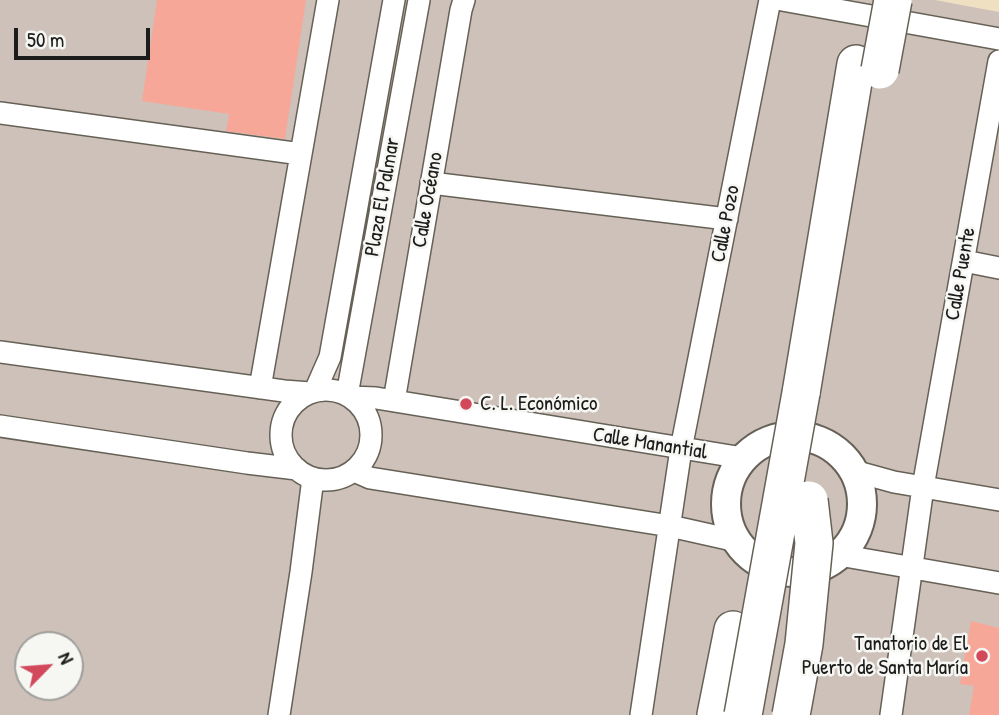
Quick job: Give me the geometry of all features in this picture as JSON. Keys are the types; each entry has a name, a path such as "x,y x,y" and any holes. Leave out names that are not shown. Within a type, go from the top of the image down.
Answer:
{"highway":[{"path":"768,715 798,488 868,67 868,0"},
{"path":"868,67 893,0"},
{"path":"716,715 733,630 765,509 798,488"},
{"path":"743,715 798,488"},
{"path":"791,715 804,644 814,543 798,488"}],"street":[{"path":"260,388 328,0"},
{"name":"Plaza El Palmar","path":"312,392 330,357 394,0"},
{"name":"Plaza El Palmar","path":"348,396 419,0"},
{"name":"Calle Océano","path":"394,401 464,0"},
{"name":"Calle Pozo","path":"641,715 681,449 771,0"},
{"path":"782,0 999,39"},
{"name":"Calle Puente","path":"891,715 923,487 999,61"},
{"path":"0,113 301,154"},
{"path":"431,183 727,219"},
{"path":"964,261 999,268"},
{"path":"0,352 284,391 337,391 359,404 365,412 371,433 367,454 354,471 334,480 323,480 247,463 0,426"},
{"path":"305,474 288,459 281,434 289,409 312,392"},
{"name":"Calle Manantial","path":"348,396 376,398 743,458"},
{"path":"793,435 811,438 829,445 843,456 854,471 861,488 859,525 851,541 839,555 823,566 804,571 785,571 766,566 750,555 737,541 726,508 727,490 733,473 743,458 757,446 774,438 793,435"},
{"path":"354,471 370,478 670,526 737,541"},
{"path":"854,471 894,482 999,500"},
{"path":"279,715 301,572 305,474"},
{"path":"839,555 999,583"}],"shaded area":[{"path":"0,0 935,0 999,12 999,715 0,715"}],"building":[{"path":"157,0 306,0 285,139 226,131 229,114 142,101"},
{"name":"Tanatorio de El Puerto de Santa María","path":"971,621 999,628 999,715 969,715 974,686 960,684"}],"place":[{"name":"C. L. Económico","path":"466,404"},
{"name":"Tanatorio de El Puerto de Santa María","path":"982,656"}]}
